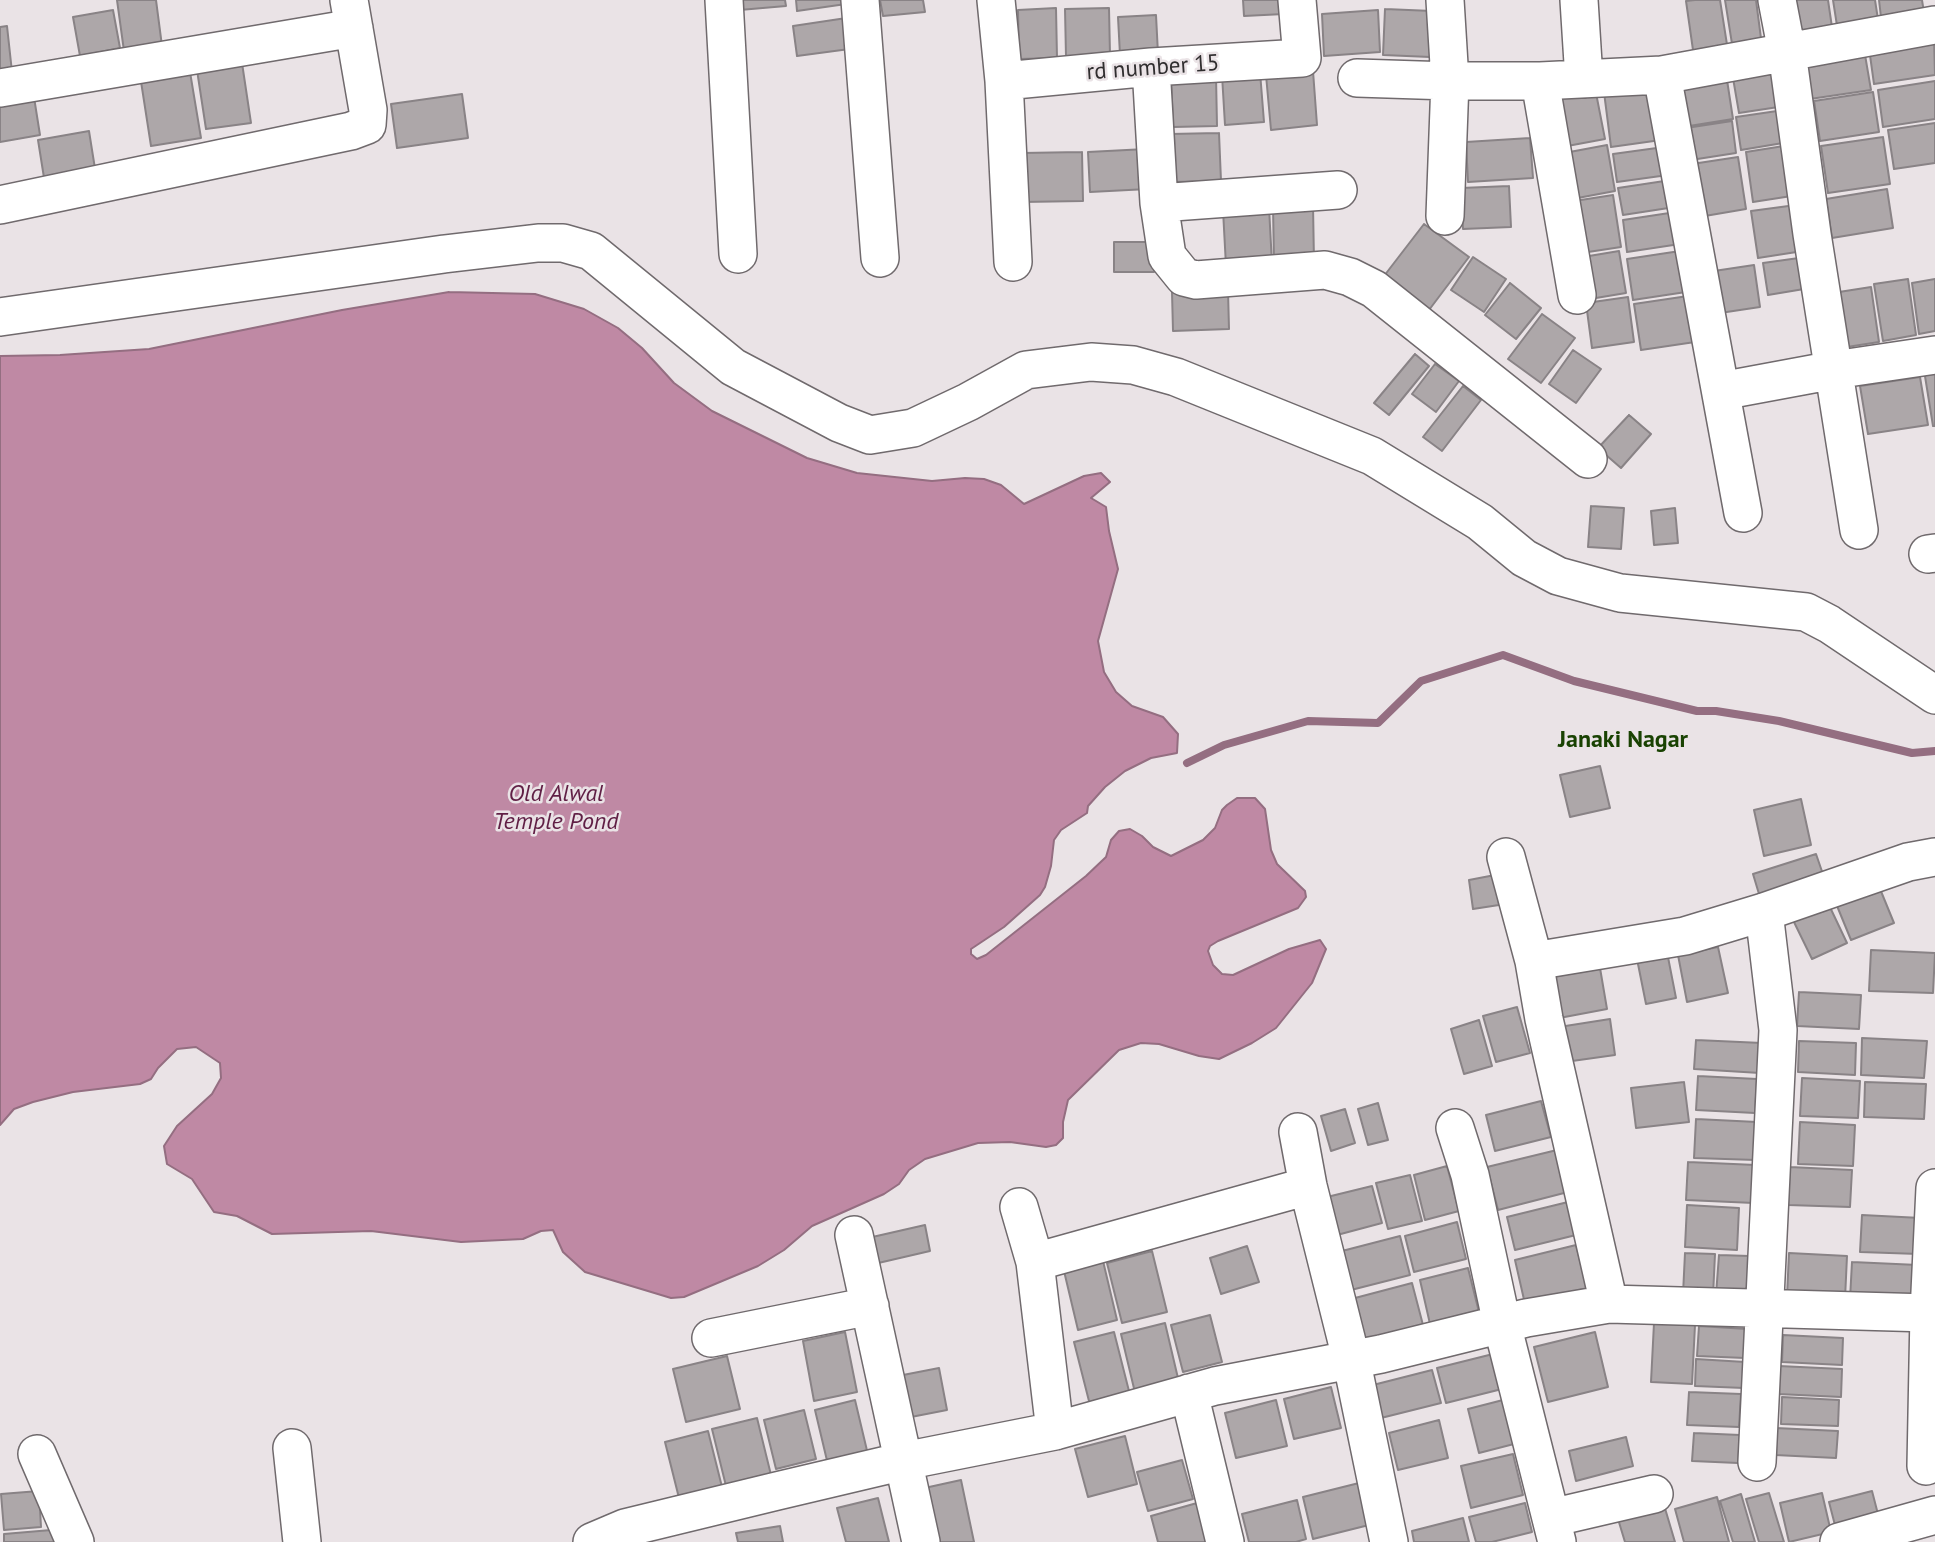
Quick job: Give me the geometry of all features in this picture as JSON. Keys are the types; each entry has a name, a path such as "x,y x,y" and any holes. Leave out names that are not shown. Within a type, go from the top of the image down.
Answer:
{"street":[{"path":"724,0 738,254"},
{"path":"860,0 880,258"},
{"path":"996,0 1004,80 1013,262"},
{"name":"rd number 15","path":"1004,80 1302,58 1297,0"},
{"path":"1445,0 1450,81 1446,216"},
{"path":"1579,0 1584,79"},
{"path":"1777,0 1859,530"},
{"path":"1934,0 1935,8"},
{"path":"0,88 352,14 369,119 367,125 359,129 0,205"},
{"path":"1357,78 1540,81 1662,75 1935,25"},
{"path":"1151,68 1159,202 1167,256 1184,277 1196,280 1325,270 1350,276 1374,289 1588,459"},
{"path":"1662,75 1743,513"},
{"path":"1540,81 1577,295"},
{"path":"1159,202 1338,191"},
{"path":"0,317 444,254 538,243 563,243 590,251 733,367 839,423 870,435 913,428 1026,370 1091,362 1133,365 1176,376 1372,456 1480,522 1524,558 1558,576 1620,593 1806,612 1829,624 1935,695"},
{"path":"1721,391 1935,355"},
{"path":"1506,857 1534,961 1544,1019 1609,1304"},
{"path":"1534,961 1685,936 1764,912 1908,862 1935,857"},
{"path":"1757,1462 1778,1030 1764,912"},
{"path":"1455,1128 1470,1175 1502,1324 1554,1530 1654,1494"},
{"path":"1298,1132 1308,1186 1351,1358 1389,1542"},
{"path":"1035,1262 1308,1186"},
{"path":"1926,1466 1935,1188"},
{"path":"1019,1207 1035,1262 1055,1431"},
{"path":"854,1235 921,1542"},
{"path":"592,1542 625,1528 904,1461 1055,1431 1189,1393 1381,1354 1502,1324 1609,1304 1763,1308 1931,1299"},
{"path":"711,1338 870,1306"},
{"path":"1189,1393 1224,1542"},
{"path":"292,1448 302,1542"},
{"path":"37,1454 75,1542"},
{"path":"1839,1542 1935,1516"}],"water":[{"name":"Old Alwal Temple Pond","path":"449,292 535,294 584,309 618,328 642,348 674,383 712,411 807,458 857,473 932,481 984,479 1001,485 1024,504 1084,476 1101,473 1110,482 1091,498 1106,507 1118,569 1098,641 1104,672 1116,692 1132,706 1163,717 1178,734 1177,753 1151,758 1125,771 1105,787 1088,806 1087,813 1061,830 1054,840 1051,866 1040,895 1004,927 971,949 971,954 977,959 986,955 1086,876 1106,857 1111,840 1119,831 1130,829 1153,847 1171,856 1203,840 1215,828 1222,810 1237,798 1255,798 1265,809 1271,850 1277,864 1305,891 1306,897 1298,908 1218,941 1210,946 1208,951 1213,965 1222,974 1233,975 1289,949 1320,940 1326,949 1312,983 1276,1028 1219,1059 1159,1044 1141,1043 1119,1050 1068,1100 1063,1138 1056,1145 1046,1147 1010,1142 978,1143 925,1159 909,1170 899,1184 884,1194 812,1226 784,1250 758,1266 684,1297 671,1298 585,1272 563,1252 553,1230 541,1231 523,1239 461,1242 371,1231 272,1234 237,1216 214,1212 192,1179 167,1164 164,1146 177,1126 212,1094 221,1078 220,1063 196,1047 177,1049 151,1079 140,1084 73,1092 33,1102 14,1109 0,1125 0,356 149,349 342,310"}],"building":[{"path":"117,0 156,0 162,46 124,51"},
{"path":"727,0 785,0 786,6 728,11"},
{"path":"796,0 853,0 853,3 797,11"},
{"path":"880,0 923,0 925,12 883,16"},
{"path":"1243,0 1283,0 1284,14 1244,16"},
{"path":"1720,0 1728,51 1694,57 1686,1"},
{"path":"1725,0 1756,0 1762,46 1733,50"},
{"path":"1789,0 1828,0 1833,34 1794,40"},
{"path":"1833,0 1875,0 1879,26 1838,32"},
{"path":"1879,0 1922,0 1925,19 1882,26"},
{"path":"1056,8 1057,58 1019,59 1018,10"},
{"path":"1109,8 1110,55 1066,57 1065,9"},
{"path":"1385,9 1432,11 1430,57 1383,55"},
{"path":"113,10 120,48 80,56 73,17"},
{"path":"1378,10 1380,52 1324,56 1322,14"},
{"path":"1156,15 1158,54 1120,55 1118,17"},
{"path":"853,17 857,48 797,56 793,26"},
{"path":"7,26 12,72 0,73 0,27"},
{"path":"1934,38 1935,75 1874,84 1869,48"},
{"path":"1864,49 1871,90 1810,99 1804,59"},
{"path":"242,63 251,123 206,129 197,70"},
{"path":"189,66 201,138 151,146 140,75"},
{"path":"1313,71 1317,125 1271,130 1266,75"},
{"path":"1780,71 1785,106 1739,113 1733,78"},
{"path":"1260,72 1264,122 1225,125 1222,75"},
{"path":"1216,76 1217,126 1173,127 1171,77"},
{"path":"1727,80 1733,119 1683,127 1678,87"},
{"path":"1935,81 1935,119 1883,127 1878,90"},
{"path":"1654,85 1661,140 1611,147 1604,92"},
{"path":"1595,88 1605,139 1562,147 1553,96"},
{"path":"33,91 40,135 0,142 0,96"},
{"path":"1873,92 1879,132 1820,141 1814,101"},
{"path":"462,94 468,138 397,148 391,104"},
{"path":"1784,110 1789,142 1741,150 1736,117"},
{"path":"1732,121 1736,153 1691,160 1686,128"},
{"path":"1935,123 1935,163 1894,169 1888,130"},
{"path":"89,131 96,175 45,184 38,140"},
{"path":"1219,133 1221,181 1172,182 1170,134"},
{"path":"1883,137 1890,184 1828,193 1821,146"},
{"path":"1530,138 1533,178 1468,182 1466,142"},
{"path":"1607,145 1615,191 1567,200 1559,154"},
{"path":"1790,145 1798,195 1753,202 1746,152"},
{"path":"1664,147 1668,175 1617,182 1613,154"},
{"path":"1146,149 1148,189 1090,192 1088,152"},
{"path":"1082,152 1083,201 1022,202 1022,153"},
{"path":"1738,157 1746,209 1699,217 1692,164"},
{"path":"1671,180 1675,207 1623,215 1618,188"},
{"path":"1509,186 1511,227 1463,229 1461,188"},
{"path":"1887,189 1893,228 1832,238 1826,199"},
{"path":"1613,195 1621,247 1575,254 1568,202"},
{"path":"1313,205 1314,262 1274,263 1273,206"},
{"path":"1796,205 1803,251 1758,258 1751,211"},
{"path":"1269,207 1272,264 1226,266 1223,210"},
{"path":"1676,212 1680,244 1627,252 1623,220"},
{"path":"1424,224 1469,257 1429,310 1384,276"},
{"path":"1114,242 1154,242 1154,272 1114,272"},
{"path":"1619,251 1626,293 1584,300 1577,258"},
{"path":"1680,251 1686,292 1633,300 1627,259"},
{"path":"1473,257 1506,279 1484,312 1451,290"},
{"path":"1806,257 1810,288 1768,295 1763,263"},
{"path":"1754,265 1760,307 1720,313 1714,271"},
{"path":"1908,279 1916,335 1883,341 1874,284"},
{"path":"1935,279 1935,331 1919,334 1912,283"},
{"path":"1510,283 1541,308 1516,339 1485,315"},
{"path":"1871,287 1879,342 1847,347 1839,292"},
{"path":"1228,290 1229,329 1173,331 1172,292"},
{"path":"1688,296 1695,342 1641,350 1634,304"},
{"path":"1628,297 1634,342 1592,348 1586,303"},
{"path":"1542,314 1575,338 1541,383 1508,359"},
{"path":"1573,350 1601,369 1576,403 1549,384"},
{"path":"1415,354 1429,366 1389,415 1374,403"},
{"path":"1435,364 1459,381 1436,412 1412,394"},
{"path":"1935,368 1935,426 1933,426 1924,370"},
{"path":"1920,377 1928,425 1868,434 1860,386"},
{"path":"1463,386 1481,400 1442,451 1423,437"},
{"path":"1629,415 1651,434 1621,468 1598,448"},
{"path":"1591,506 1624,508 1621,549 1588,547"},
{"path":"1675,508 1678,543 1654,545 1651,511"},
{"path":"1600,766 1610,808 1570,817 1560,775"},
{"path":"1801,799 1811,845 1764,856 1754,810"},
{"path":"1816,854 1826,883 1762,904 1753,874"},
{"path":"1495,875 1499,905 1473,909 1469,880"},
{"path":"1878,884 1894,923 1851,940 1835,901"},
{"path":"1828,903 1847,943 1812,959 1793,920"},
{"path":"1718,947 1728,993 1687,1002 1678,955"},
{"path":"1871,950 1935,953 1933,993 1869,991"},
{"path":"1667,952 1676,998 1646,1004 1637,959"},
{"path":"1600,968 1607,1009 1554,1019 1547,978"},
{"path":"1799,992 1861,995 1859,1029 1797,1026"},
{"path":"1517,1007 1530,1053 1496,1062 1483,1016"},
{"path":"1610,1019 1615,1055 1565,1062 1559,1027"},
{"path":"1479,1020 1492,1066 1464,1074 1451,1029"},
{"path":"1862,1038 1927,1041 1924,1078 1861,1075"},
{"path":"1696,1040 1762,1043 1760,1073 1694,1069"},
{"path":"1799,1041 1856,1043 1855,1075 1798,1072"},
{"path":"1698,1076 1757,1079 1755,1113 1696,1110"},
{"path":"1802,1078 1860,1081 1858,1118 1800,1116"},
{"path":"1684,1082 1689,1122 1636,1128 1631,1088"},
{"path":"1865,1082 1926,1084 1924,1119 1864,1117"},
{"path":"1541,1101 1551,1137 1495,1151 1486,1115"},
{"path":"1378,1103 1388,1140 1368,1145 1358,1109"},
{"path":"1345,1109 1355,1143 1331,1151 1321,1116"},
{"path":"1696,1119 1757,1122 1756,1160 1694,1158"},
{"path":"1800,1122 1855,1125 1853,1166 1798,1164"},
{"path":"1557,1150 1568,1192 1498,1210 1487,1167"},
{"path":"1688,1162 1756,1165 1754,1203 1686,1200"},
{"path":"1447,1166 1459,1211 1425,1220 1414,1175"},
{"path":"1790,1167 1852,1170 1850,1207 1788,1205"},
{"path":"1410,1175 1422,1221 1388,1229 1376,1183"},
{"path":"1372,1186 1382,1223 1337,1235 1327,1197"},
{"path":"1568,1202 1576,1235 1515,1250 1507,1217"},
{"path":"1687,1205 1739,1208 1737,1250 1685,1247"},
{"path":"1862,1215 1921,1218 1919,1254 1860,1252"},
{"path":"1457,1222 1466,1259 1414,1272 1405,1236"},
{"path":"925,1225 930,1251 874,1264 868,1238"},
{"path":"1400,1236 1410,1275 1351,1290 1342,1251"},
{"path":"1576,1245 1587,1288 1525,1304 1515,1260"},
{"path":"1247,1246 1259,1282 1221,1294 1210,1258"},
{"path":"1152,1251 1167,1312 1122,1323 1107,1263"},
{"path":"1685,1253 1715,1254 1713,1296 1683,1294"},
{"path":"1789,1253 1847,1256 1845,1299 1787,1297"},
{"path":"1719,1255 1749,1256 1747,1297 1716,1295"},
{"path":"1103,1261 1117,1320 1078,1330 1064,1271"},
{"path":"1852,1262 1918,1265 1916,1302 1850,1299"},
{"path":"1468,1268 1479,1312 1430,1324 1420,1280"},
{"path":"1412,1283 1423,1325 1365,1339 1355,1298"},
{"path":"1210,1315 1222,1362 1183,1372 1171,1325"},
{"path":"1165,1323 1181,1391 1137,1401 1121,1334"},
{"path":"1654,1323 1695,1325 1692,1384 1651,1382"},
{"path":"1699,1326 1747,1329 1745,1358 1697,1356"},
{"path":"845,1332 857,1392 814,1401 803,1341"},
{"path":"1114,1332 1131,1399 1091,1409 1074,1342"},
{"path":"1595,1332 1608,1387 1548,1402 1534,1347"},
{"path":"1783,1335 1843,1338 1842,1365 1782,1362"},
{"path":"1493,1354 1502,1389 1446,1403 1437,1368"},
{"path":"727,1356 740,1409 686,1422 673,1369"},
{"path":"1696,1359 1745,1362 1744,1388 1695,1386"},
{"path":"1779,1366 1842,1369 1841,1397 1778,1394"},
{"path":"939,1368 947,1410 911,1417 903,1375"},
{"path":"1432,1370 1441,1403 1381,1418 1373,1385"},
{"path":"1331,1387 1341,1428 1294,1439 1284,1399"},
{"path":"1689,1392 1741,1394 1739,1427 1687,1425"},
{"path":"1782,1397 1839,1400 1838,1426 1781,1424"},
{"path":"855,1400 869,1459 829,1469 815,1410"},
{"path":"1276,1400 1287,1446 1236,1458 1225,1413"},
{"path":"1503,1400 1514,1444 1479,1453 1468,1409"},
{"path":"804,1410 816,1459 776,1469 764,1420"},
{"path":"757,1418 771,1475 726,1486 712,1429"},
{"path":"1439,1420 1448,1458 1398,1470 1389,1433"},
{"path":"1776,1428 1838,1431 1836,1458 1775,1455"},
{"path":"708,1431 723,1491 680,1502 665,1442"},
{"path":"1694,1433 1740,1435 1738,1463 1692,1461"},
{"path":"1125,1436 1137,1484 1088,1497 1075,1449"},
{"path":"1626,1437 1633,1466 1576,1481 1569,1451"},
{"path":"1513,1454 1523,1495 1471,1508 1461,1466"},
{"path":"1182,1460 1193,1499 1148,1511 1137,1472"},
{"path":"961,1480 974,1542 930,1542 920,1489"},
{"path":"1359,1483 1369,1525 1313,1539 1303,1497"},
{"path":"39,1491 41,1527 4,1530 1,1494"},
{"path":"1872,1491 1880,1522 1837,1533 1829,1502"},
{"path":"1769,1493 1784,1542 1759,1542 1746,1499"},
{"path":"1822,1493 1831,1532 1789,1542 1780,1503"},
{"path":"1741,1494 1755,1542 1733,1542 1720,1501"},
{"path":"1717,1497 1729,1542 1684,1542 1675,1509"},
{"path":"878,1498 889,1542 846,1542 837,1508"},
{"path":"1297,1500 1306,1539 1296,1542 1249,1542 1242,1514"},
{"path":"1197,1503 1207,1542 1158,1542 1151,1516"},
{"path":"1525,1503 1532,1532 1492,1542 1476,1542 1469,1517"},
{"path":"1664,1505 1675,1542 1625,1542 1618,1519"},
{"path":"1463,1518 1469,1542 1414,1542 1412,1531"},
{"path":"780,1526 783,1542 738,1542 736,1533"},
{"path":"63,1529 64,1542 4,1542 4,1534"}],"waterway":[{"path":"1187,763 1224,745 1308,721 1378,723 1421,681 1503,655 1574,681 1697,711 1716,711 1779,721 1912,753 1935,751"}],"district":[{"name":"Janaki Nagar","path":"1623,740"}]}
